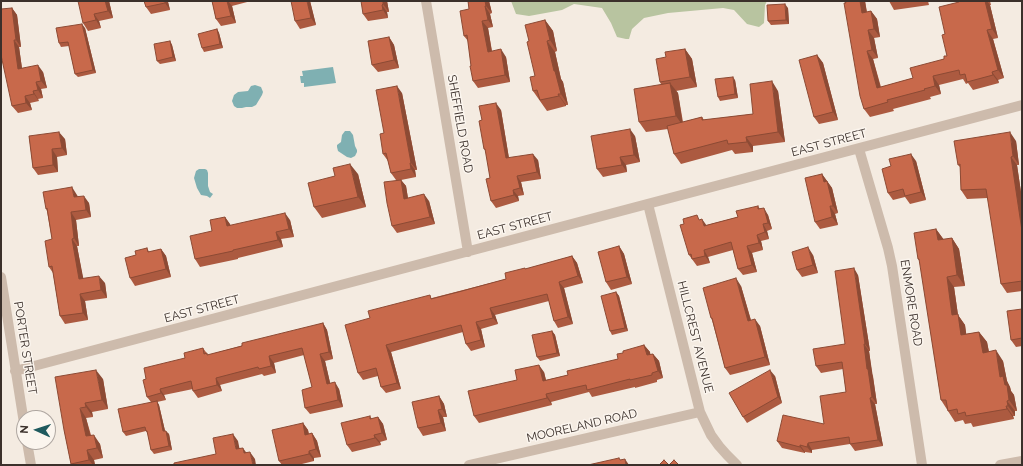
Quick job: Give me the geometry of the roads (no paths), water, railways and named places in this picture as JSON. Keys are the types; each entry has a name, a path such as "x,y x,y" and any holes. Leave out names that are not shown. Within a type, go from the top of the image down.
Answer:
{"street":[{"name":"SHEFFIELD ROAD","path":"426,1 468,252"},
{"name":"EAST STREET","path":"15,371 1022,105"},
{"name":"ENMORE ROAD","path":"859,148 892,266 922,465"},
{"name":"HILLCREST AVENUE","path":"648,204 700,412 711,435 737,465"},
{"name":"PORTER STREET","path":"1,277 22,410"},
{"name":"MOORELAND ROAD","path":"469,465 700,412"},
{"path":"28,450 31,465"},
{"path":"1000,465 1022,461"}],"water":[{"path":"333,67 336,83 304,87 304,83 301,83 300,76 303,76 302,71"},
{"path":"255,85 261,87 263,92 256,105 242,108 237,108 234,106 232,101 234,95 238,92 248,91 251,86"},
{"path":"345,131 350,131 353,135 357,150 355,156 351,158 338,151 337,147 337,145 341,142 342,135"},
{"path":"199,169 207,170 208,186 210,192 213,194 210,198 201,195 197,188 194,178 196,171"}]}
